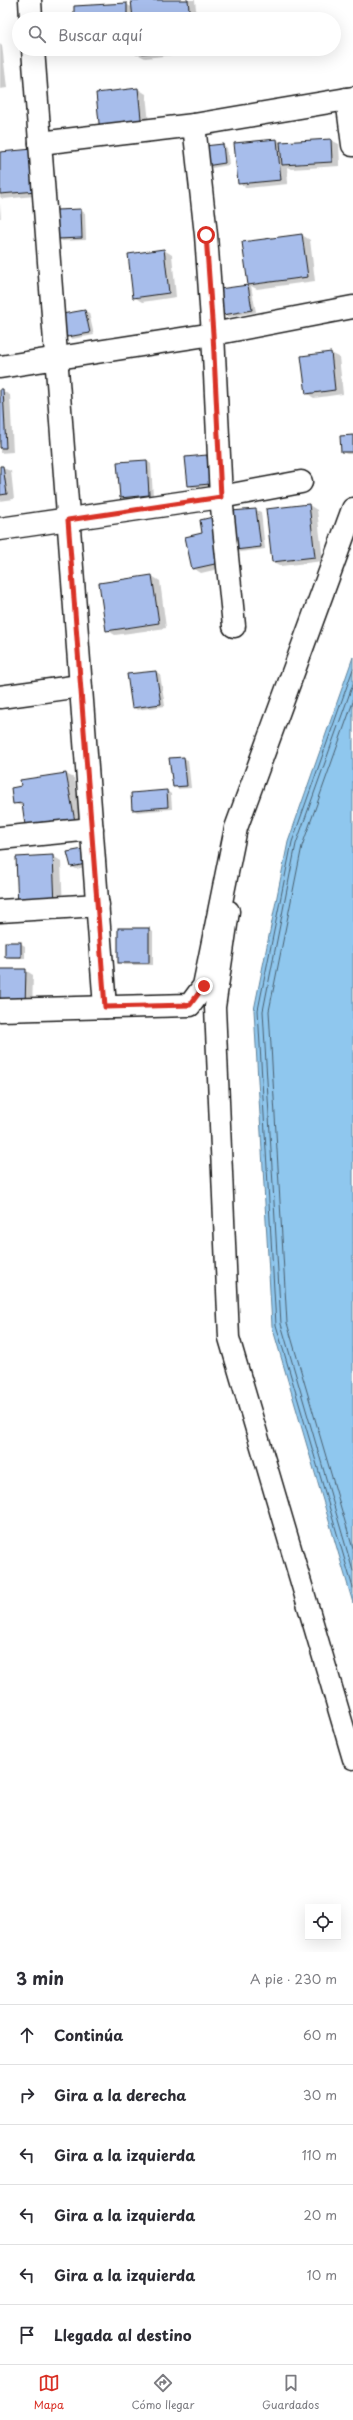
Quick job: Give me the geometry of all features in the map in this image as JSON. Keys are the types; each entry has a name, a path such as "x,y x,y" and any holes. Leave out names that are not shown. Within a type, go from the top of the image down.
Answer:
{"street":[{"path":"30,0 31,12"},
{"path":"34,56 105,1007"},
{"path":"40,143 194,125 350,98 353,145"},
{"path":"194,125 206,235 213,334 221,497 234,626"},
{"path":"0,367 56,360 213,334 353,307"},
{"path":"0,528 68,520 221,497 301,482"},
{"path":"0,1010 190,1005 204,986 236,828 353,509"},
{"path":"353,515 240,834 215,1007 229,1338 353,1759"},
{"path":"0,697 80,686"},
{"path":"0,838 92,829"},
{"path":"0,911 98,905"}],"water":[{"path":"353,657 353,1603 272,1326 254,1010 288,842"}],"building":[{"path":"131,0 188,0 189,12 132,12"},
{"path":"127,3 127,12 74,12 74,6"},
{"path":"138,88 142,129 100,133 96,93"},
{"path":"277,139 281,180 238,184 234,143"},
{"path":"331,139 332,162 282,165 280,142"},
{"path":"223,144 225,163 206,166 204,146"},
{"path":"33,149 37,191 0,194 0,152"},
{"path":"81,209 82,238 57,239 56,210"},
{"path":"302,234 308,277 248,285 242,242"},
{"path":"164,249 169,293 133,298 128,254"},
{"path":"248,285 252,310 223,315 219,289"},
{"path":"85,310 90,333 67,337 62,314"},
{"path":"331,352 335,390 306,394 301,356"},
{"path":"0,389 3,389 6,448 0,448"},
{"path":"353,435 353,452 341,452 340,436"},
{"path":"207,455 210,484 188,486 185,457"},
{"path":"147,460 149,495 120,498 117,462"},
{"path":"0,466 3,466 7,494 0,495"},
{"path":"309,504 315,557 272,562 266,509"},
{"path":"256,509 261,547 235,550 231,511"},
{"path":"213,517 224,562 192,569 185,537 202,533 200,520"},
{"path":"152,575 159,623 106,631 99,583"},
{"path":"156,671 161,704 132,708 127,674"},
{"path":"184,757 187,786 173,787 169,758"},
{"path":"66,773 76,827 45,832 43,822 25,825 22,803 13,804 11,788 21,786 20,780"},
{"path":"167,790 168,807 132,810 131,793"},
{"path":"83,849 86,864 71,867 67,852"},
{"path":"53,855 55,906 18,908 16,857"},
{"path":"118,928 149,928 149,963 118,963"},
{"path":"5,942 21,942 21,957 5,957"},
{"path":"0,969 26,969 25,1007 0,1007"}],"route":[{"path":"204,986 190,1005 105,1007 68,520 221,497 213,334 206,235"}]}
